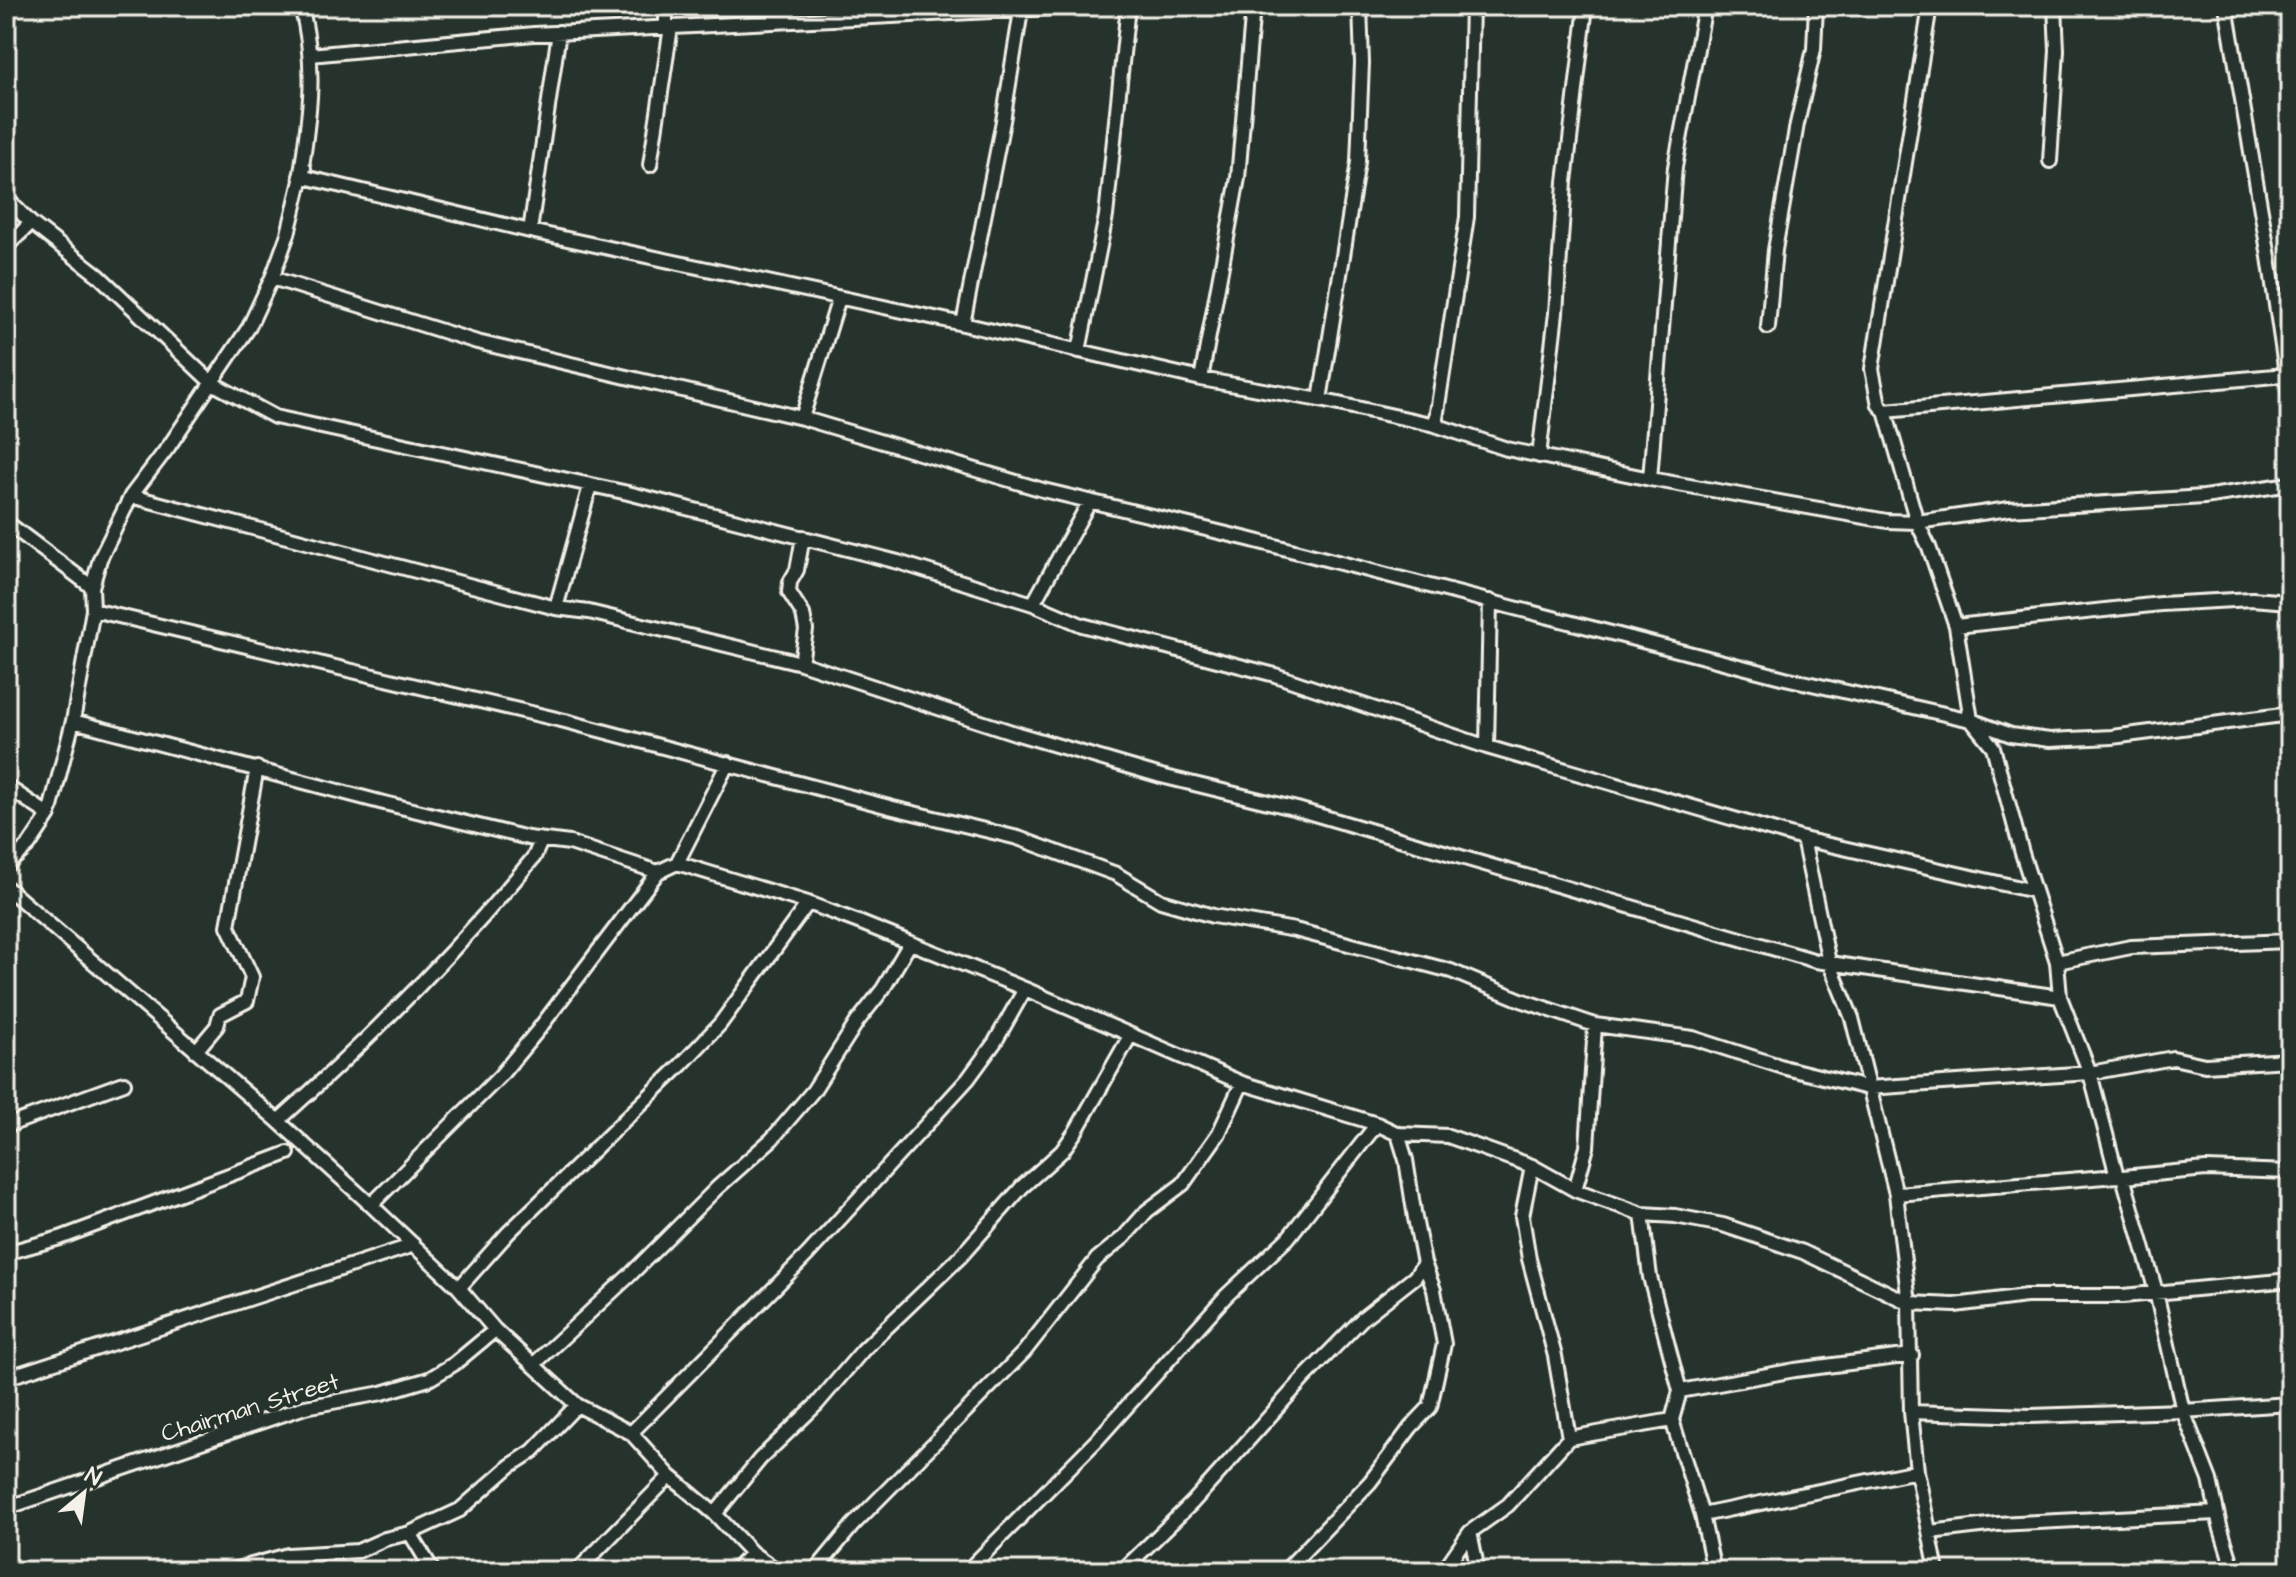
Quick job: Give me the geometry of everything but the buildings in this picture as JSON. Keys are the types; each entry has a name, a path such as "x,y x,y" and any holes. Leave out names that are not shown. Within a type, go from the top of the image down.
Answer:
{"street":[{"path":"6,866 29,845 49,815 73,721 93,610 92,587 100,559 131,496 249,327 290,234 311,109 312,73 301,6"},
{"path":"650,165 669,27 666,6"},
{"path":"310,55 559,32 1089,6"},
{"path":"1079,351 1106,216 1128,6"},
{"path":"1201,379 1238,178 1253,6"},
{"path":"1320,400 1358,162 1362,87 1360,6"},
{"path":"1435,425 1467,217 1472,6"},
{"path":"1539,456 1556,313 1565,182 1586,6"},
{"path":"1650,479 1675,167 1705,6"},
{"path":"1768,327 1775,250 1797,124 1814,49 1816,6"},
{"path":"1930,6 1872,369 1879,405 1885,411 1917,522 1929,547 1956,626 1971,720 1993,747 2057,962 2060,997 2090,1073 2156,1292 2183,1411 2210,1480 2216,1513 2234,1571"},
{"path":"2050,161 2057,50 2055,6"},
{"path":"2226,6 2290,401"},
{"path":"963,324 1001,136 1021,11"},
{"path":"530,231 559,32"},
{"path":"302,172 530,231 963,324 1201,379 1435,425 1507,449 1650,479 1887,521 1917,522 2009,509 2204,497 2290,484"},
{"path":"6,198 31,223 98,275 212,383 275,417 590,486 898,562 1033,604 1082,625 1275,675 1487,747 1803,839 2034,891"},
{"path":"6,247 31,223"},
{"path":"272,278 477,342 802,418 1090,501 1785,678 1971,720 2011,735 2050,740 2112,737 2290,714"},
{"path":"802,418 839,298"},
{"path":"1885,411 2286,375"},
{"path":"556,608 590,486"},
{"path":"131,496 556,608 649,625 801,663 1018,734 1161,776 1297,809 1801,956 2060,997"},
{"path":"1033,604 1090,501"},
{"path":"6,522 92,587"},
{"path":"801,663 806,630 803,614 789,592 803,537"},
{"path":"1956,626 2161,604 2252,599 2290,602"},
{"path":"1487,747 1490,601"},
{"path":"93,610 565,721 1018,838 1116,874 1161,901 1213,916 1295,930 1451,971 1521,1000 1595,1025 1693,1038 1786,1068 1868,1088 2090,1073 2173,1058 2205,1065 2290,1060"},
{"path":"73,721 380,802 541,841 570,843 658,872"},
{"path":"371,1205 500,1076 658,872 677,863 728,763"},
{"path":"196,1051 217,1026 220,1015 247,1001 249,992 252,977 228,926 257,768"},
{"path":"6,786 49,815"},
{"path":"1803,839 1829,962 1852,1018 1896,1194 1909,1303 1911,1412 1917,1471 1937,1571"},
{"path":"278,1121 331,1074 440,966 534,857 541,841"},
{"path":"677,863 808,903 1025,989 1242,1083 1377,1124 1398,1134 1448,1136 1532,1166 1575,1190 1642,1214 1675,1216 1746,1232 1803,1252 1909,1303 1955,1305 2026,1296 2123,1296 2290,1280"},
{"path":"6,887 371,1205 459,1288 495,1330 577,1405 631,1433 670,1476 715,1514 752,1553 778,1571"},
{"path":"459,1288 508,1233 720,1024 808,903"},
{"path":"2057,962 2131,947 2290,941"},
{"path":"533,1365 772,1139 813,1091 857,1022 883,989 910,943"},
{"path":"631,1433 807,1255 968,1079 995,1042 1025,989"},
{"path":"1575,1190 1587,1147 1595,1025"},
{"path":"715,1514 760,1459 817,1404 863,1350 960,1257 1022,1187 1062,1151 1130,1036"},
{"path":"6,1126 124,1083"},
{"path":"815,1571 853,1525 1024,1352 1097,1259 1124,1237 1147,1211 1183,1184 1219,1133 1242,1083"},
{"path":"967,1571 1096,1441 1226,1296 1288,1238 1377,1124"},
{"path":"1285,1571 1370,1482 1430,1407 1444,1344 1398,1134"},
{"path":"6,1253 60,1238 288,1153"},
{"path":"1532,1166 1522,1216 1529,1259 1555,1356 1569,1438"},
{"path":"1896,1194 2206,1169 2290,1172"},
{"path":"1642,1214 1650,1277 1680,1391 1672,1420 1702,1515 1714,1571"},
{"path":"6,1378 414,1245"},
{"path":"1122,1571 1192,1503 1304,1378 1364,1317 1415,1277 1424,1263"},
{"name":"Chairman Street","path":"6,1508 305,1407 382,1393 429,1379 454,1364 495,1330"},
{"path":"1680,1391 1795,1370 1912,1355"},
{"path":"1911,1412 2031,1416 2290,1404"},
{"path":"230,1571 288,1555 358,1551 385,1539 410,1533 460,1510 510,1466 533,1451 577,1405"},
{"path":"1443,1571 1470,1532 1508,1505 1569,1438 1672,1420"},
{"path":"1702,1515 1917,1471"},
{"path":"577,1571 670,1476"},
{"path":"1930,1532 2011,1523 2216,1513"},
{"path":"1470,1532 1478,1571"},
{"path":"410,1533 433,1571"},
{"path":"735,1571 752,1553"},
{"path":"288,1555 301,1571"}]}
